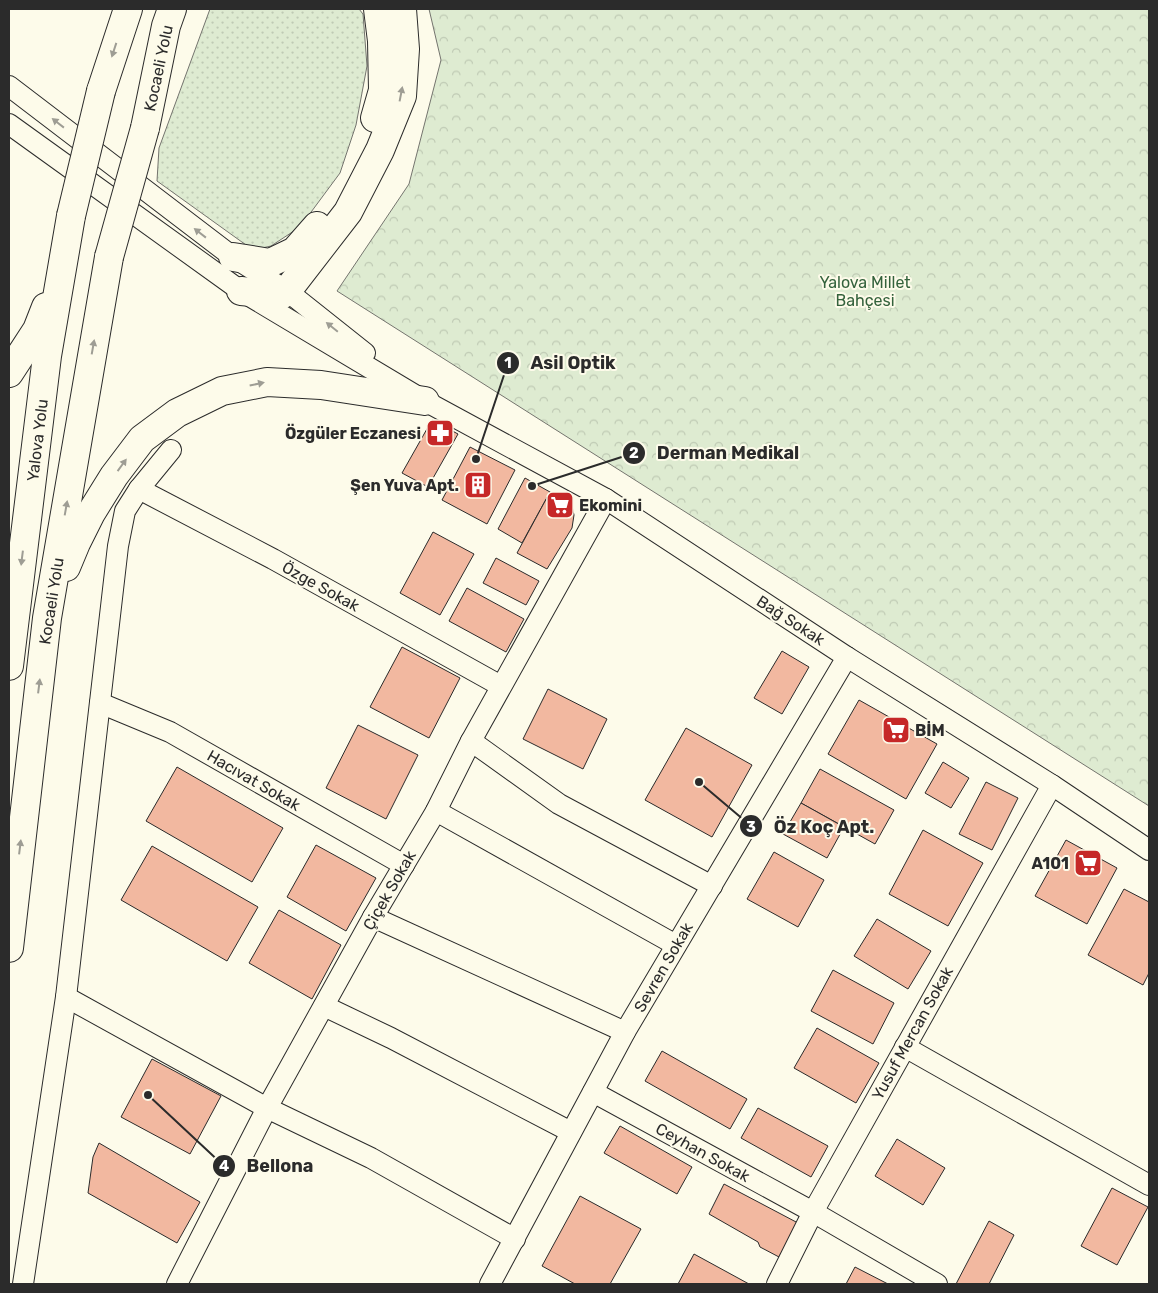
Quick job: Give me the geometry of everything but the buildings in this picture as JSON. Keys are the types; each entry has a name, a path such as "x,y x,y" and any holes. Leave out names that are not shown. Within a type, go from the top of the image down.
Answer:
{"highway":[{"name":"Yalova Yolu","path":"9,666 47,356 71,216 101,91 128,9"},
{"path":"233,258 270,263 295,252 326,214 355,168 373,123 383,90 382,41 378,9"},
{"path":"241,290 281,295 287,291 348,212 384,141 402,96 405,49 402,9"},
{"name":"Kocaeli̇ Yolu","path":"9,948 47,618 109,257 145,128 171,14"},
{"path":"9,373 37,330 63,264"},
{"path":"47,618 76,543 91,513 109,484 142,438 177,412 222,391 267,382 321,385 425,401"}],"street":[{"path":"9,86 233,258 287,291 425,401"},
{"path":"9,124 241,290 425,401"},
{"name":"Bağ Sokak","path":"425,401 606,499 847,657 1052,784 1149,850"},
{"path":"24,1284 66,997 118,546 125,511 139,489 171,450"},
{"name":"Özge Sokak","path":"139,489 273,559 501,686"},
{"name":"Çiçek Sokak","path":"177,1284 267,1108 373,917 436,811 471,741 606,499"},
{"name":"Sevren Sokak","path":"490,1284 516,1239 625,1032 847,657"},
{"name":"Hacıvat Sokak","path":"100,703 170,732 404,865"},
{"path":"471,741 559,804 712,886"},
{"name":"Yusuf Mercan Sokak","path":"777,1284 813,1212 1052,784"},
{"path":"436,811 676,944"},
{"path":"373,917 625,1032"},
{"path":"66,997 267,1108 372,1158 516,1239"},
{"path":"324,1006 391,1038 571,1132"},
{"path":"905,1047 1149,1185"},
{"name":"Ceyhan Sokak","path":"593,1092 813,1212 937,1284"}],"green space":[{"path":"210,9 359,9 363,14 367,66 356,125 340,173 300,227 271,246 253,250 157,181 159,148"},
{"name":"Yalova Millet Bahçesi","path":"429,9 1149,9 1149,806 337,291 409,184 441,60"}],"place":[{"name":"Özgüler Eczanesi","path":"440,433"},
{"name":"Asil Optik","path":"476,459"},
{"name":"Şen Yuva Apt.","path":"478,485"},
{"name":"Derman Medikal","path":"532,486"},
{"name":"Ekomini","path":"560,505"},
{"name":"BİM","path":"896,730"},
{"name":"Öz Koç Apt.","path":"699,782"},
{"name":"A101","path":"1088,863"},
{"name":"Bellona","path":"148,1095"}]}
